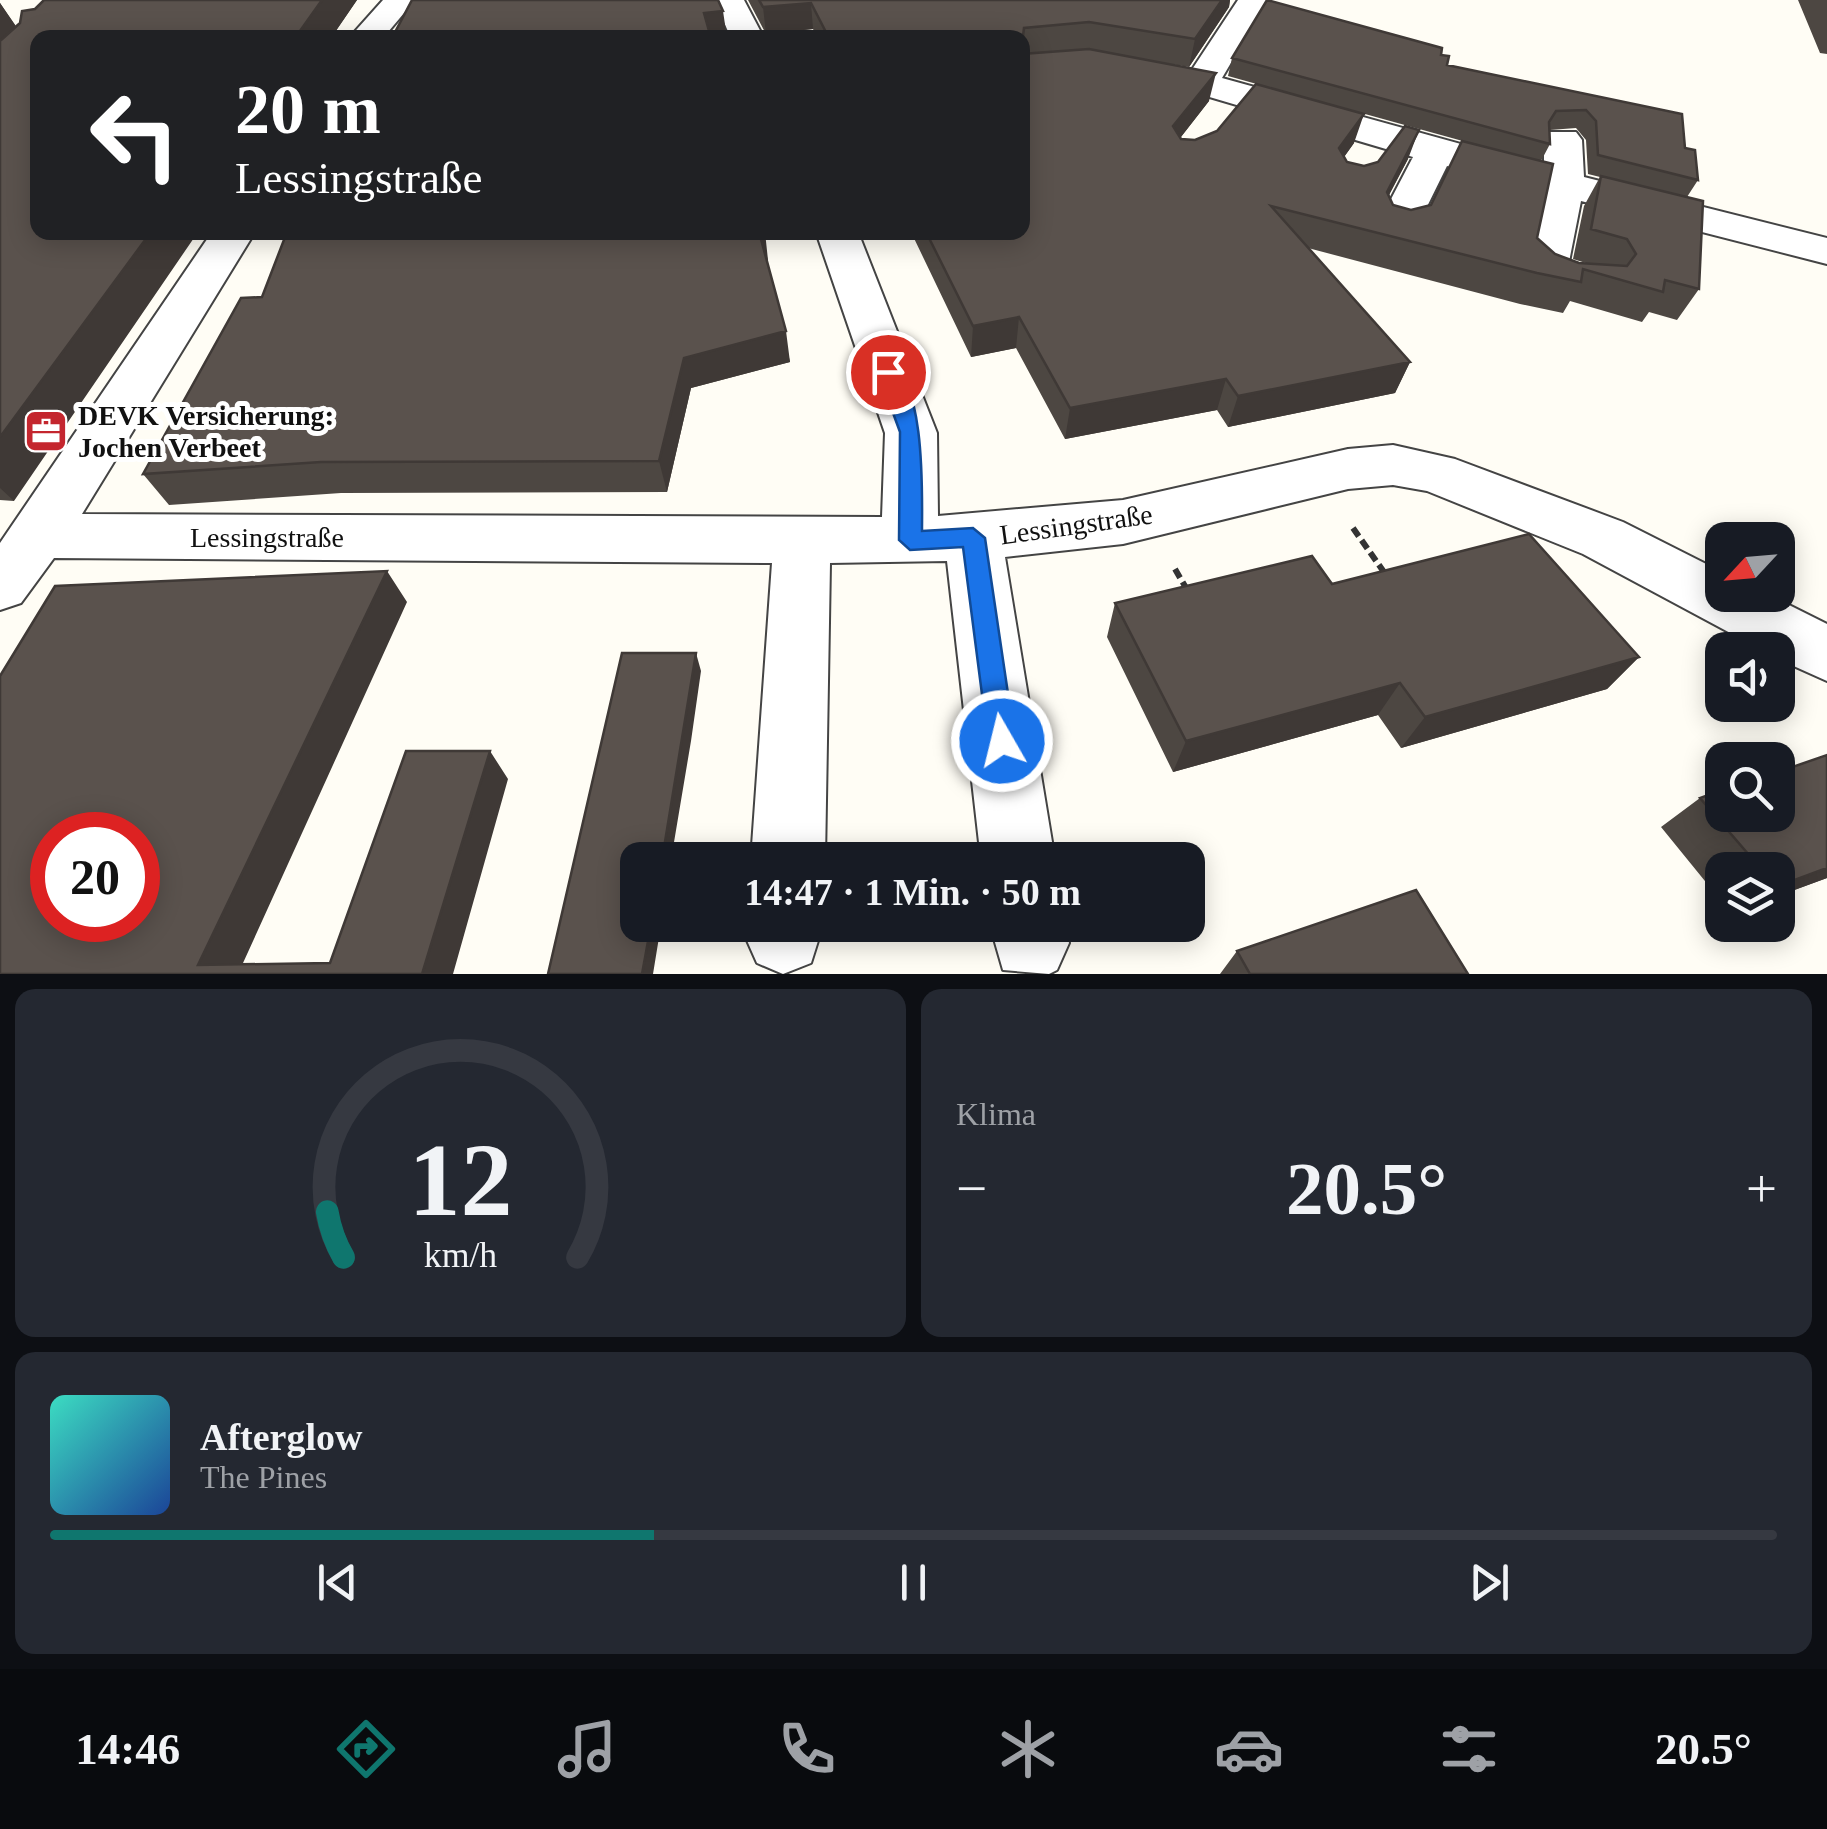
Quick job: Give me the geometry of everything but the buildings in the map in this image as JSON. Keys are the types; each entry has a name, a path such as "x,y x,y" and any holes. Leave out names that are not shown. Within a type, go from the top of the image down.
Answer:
{"street":[{"path":"373,30 400,0"},
{"path":"728,0 744,30"},
{"path":"1201,82 1245,2"},
{"path":"1062,103 1036,68 1121,54 1254,99 1373,151 1435,151 1827,250"},
{"path":"1575,143 1574,186 1546,268 1591,283"},
{"path":"1399,224 1435,151"},
{"path":"0,586 39,536 229,240"},
{"path":"840,240 911,432 910,540"},
{"name":"Lessingstraße","path":"39,536 802,541 973,538 1123,522 1348,469 1394,465 1436,472 1603,538 1827,654"},
{"path":"973,538 1015,842"},
{"path":"789,842 802,541"}],"place":[{"name":"DEVK Versicherung: Jochen Verbeet","path":"46,431"}],"route":[{"path":"888,372 911,432 910,540 973,538 1002,741"}]}
